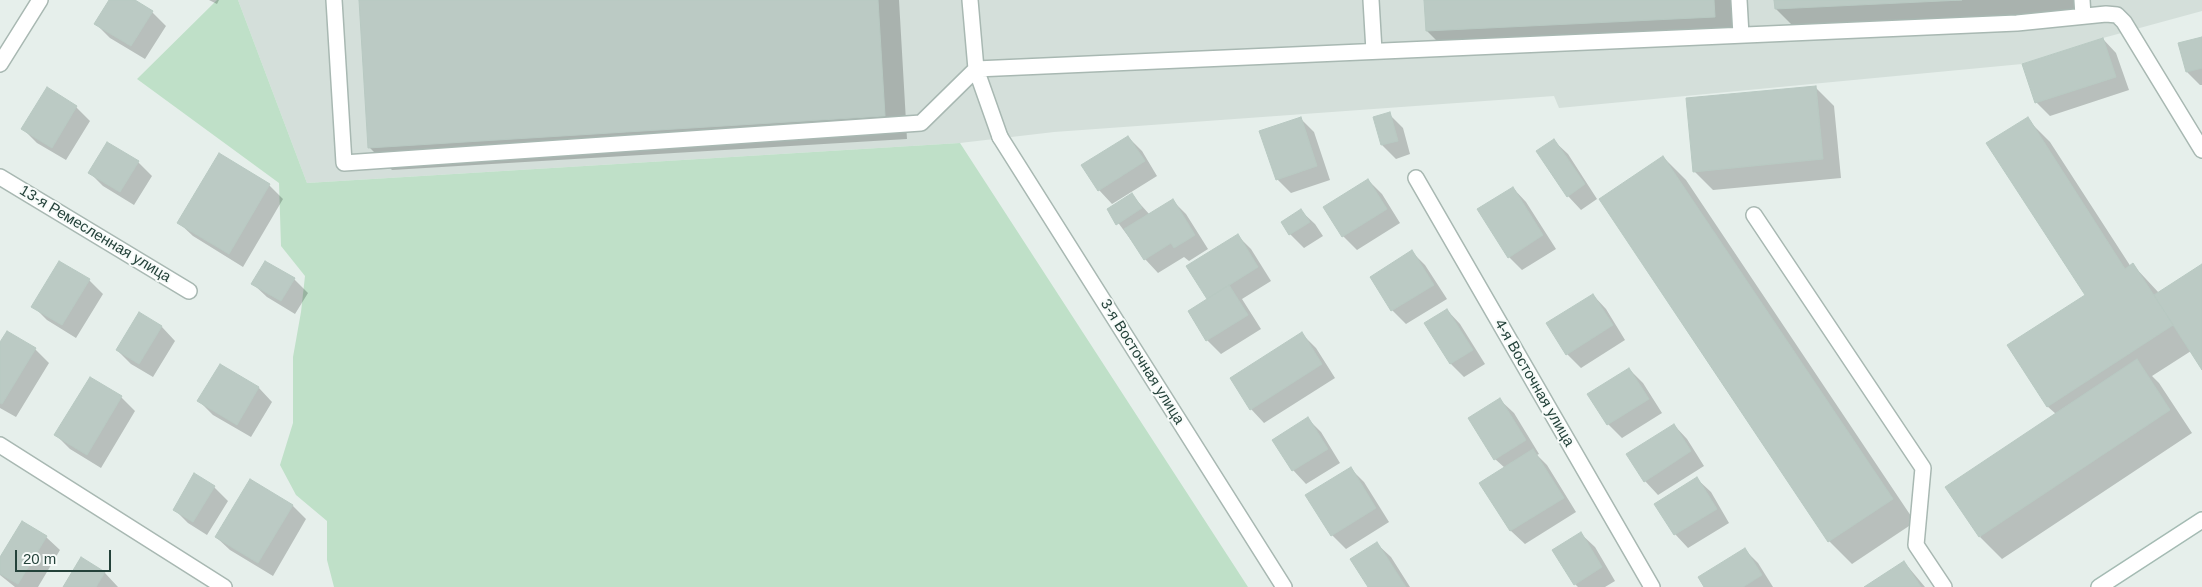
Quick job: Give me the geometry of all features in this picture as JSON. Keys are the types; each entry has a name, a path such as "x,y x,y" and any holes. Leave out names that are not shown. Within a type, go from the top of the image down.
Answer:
{"street":[{"path":"0,64 40,0"},
{"path":"334,0 344,163 921,122 976,69 2017,23 2106,14 2117,15 2124,22 2202,149"},
{"name":"3-я Восточная улица","path":"970,0 976,69 1000,138 1284,587"},
{"path":"1371,0 1374,52"},
{"path":"1739,0 1741,35"},
{"path":"2082,0 2083,16"},
{"name":"13-я Ремесленная улица","path":"0,177 189,291"},
{"name":"4-я Восточная улица","path":"1416,178 1652,587"},
{"path":"1754,215 1924,468 1916,545 1944,587"},
{"path":"0,444 224,587"},
{"path":"2099,587 2202,520"}],"shaded area":[{"path":"238,0 2202,0 2202,11 2103,38 2022,64 1559,108 1554,96 1054,132 960,143 307,183"}],"green space":[{"path":"217,0 238,0 307,183 960,143 1248,587 334,587 327,560 327,521 296,495 280,465 293,423 293,357 305,276 281,246 279,183 137,79"}],"building":[{"path":"109,0 135,0 153,11 131,46 94,24"},
{"path":"359,0 878,0 885,116 368,148"},
{"path":"1424,0 1714,0 1715,17 1426,31"},
{"path":"1774,0 1962,0 1775,9"},
{"path":"2202,37 2202,68 2186,72 2178,43"},
{"path":"2103,38 2116,77 2035,103 2022,64"},
{"path":"1816,86 1823,159 1693,172 1686,98"},
{"path":"47,87 77,106 52,148 21,129"},
{"path":"1390,112 1398,141 1381,145 1373,117"},
{"path":"1301,117 1317,166 1276,180 1259,131"},
{"path":"2028,117 2125,269 2133,263 2173,325 2047,407 2007,345 2085,295 1986,143"},
{"path":"1128,136 1145,161 1098,191 1081,165"},
{"path":"1554,139 1585,184 1567,197 1536,151"},
{"path":"107,142 139,161 120,192 88,173"},
{"path":"219,153 270,184 229,254 177,223"},
{"path":"1663,156 1893,499 1828,542 1599,199"},
{"path":"1368,179 1387,209 1342,237 1323,207"},
{"path":"1513,187 1543,235 1508,258 1477,209"},
{"path":"1132,193 1142,208 1116,225 1107,209"},
{"path":"1173,199 1195,235 1174,248 1171,243 1144,260 1124,229"},
{"path":"1301,209 1310,222 1289,235 1281,222"},
{"path":"1238,234 1258,267 1207,299 1186,266"},
{"path":"1412,250 1434,285 1391,311 1370,277"},
{"path":"59,261 90,279 62,325 31,307"},
{"path":"265,261 295,278 281,301 251,284"},
{"path":"2202,264 2202,370 2154,295"},
{"path":"1229,285 1248,315 1206,341 1188,311"},
{"path":"1593,294 1613,325 1566,355 1546,323"},
{"path":"1447,309 1473,350 1450,364 1424,323"},
{"path":"139,312 162,326 139,364 116,350"},
{"path":"7,331 36,348 2,404 0,403 0,342"},
{"path":"1302,332 1322,364 1250,410 1230,378"},
{"path":"2137,359 2170,410 1979,537 1945,487"},
{"path":"220,364 259,387 237,425 197,401"},
{"path":"1629,368 1649,399 1607,425 1587,394"},
{"path":"90,377 122,396 87,455 54,435"},
{"path":"1500,398 1526,440 1494,460 1468,418"},
{"path":"1308,417 1328,449 1292,471 1272,440"},
{"path":"1674,424 1691,451 1644,482 1626,454"},
{"path":"1533,449 1564,498 1510,531 1479,483"},
{"path":"1351,467 1376,508 1331,536 1305,495"},
{"path":"194,473 215,486 193,522 173,510"},
{"path":"1697,477 1717,509 1674,535 1654,504"},
{"path":"250,479 293,505 258,563 215,537"},
{"path":"22,521 47,536 18,584 0,574 0,557"},
{"path":"1581,532 1602,567 1574,585 1552,550"},
{"path":"1377,542 1406,587 1368,587 1350,559"},
{"path":"1745,548 1762,575 1743,587 1704,587 1698,577"},
{"path":"81,557 105,572 96,587 63,587"},
{"path":"1904,561 1921,587 1864,587"}]}
